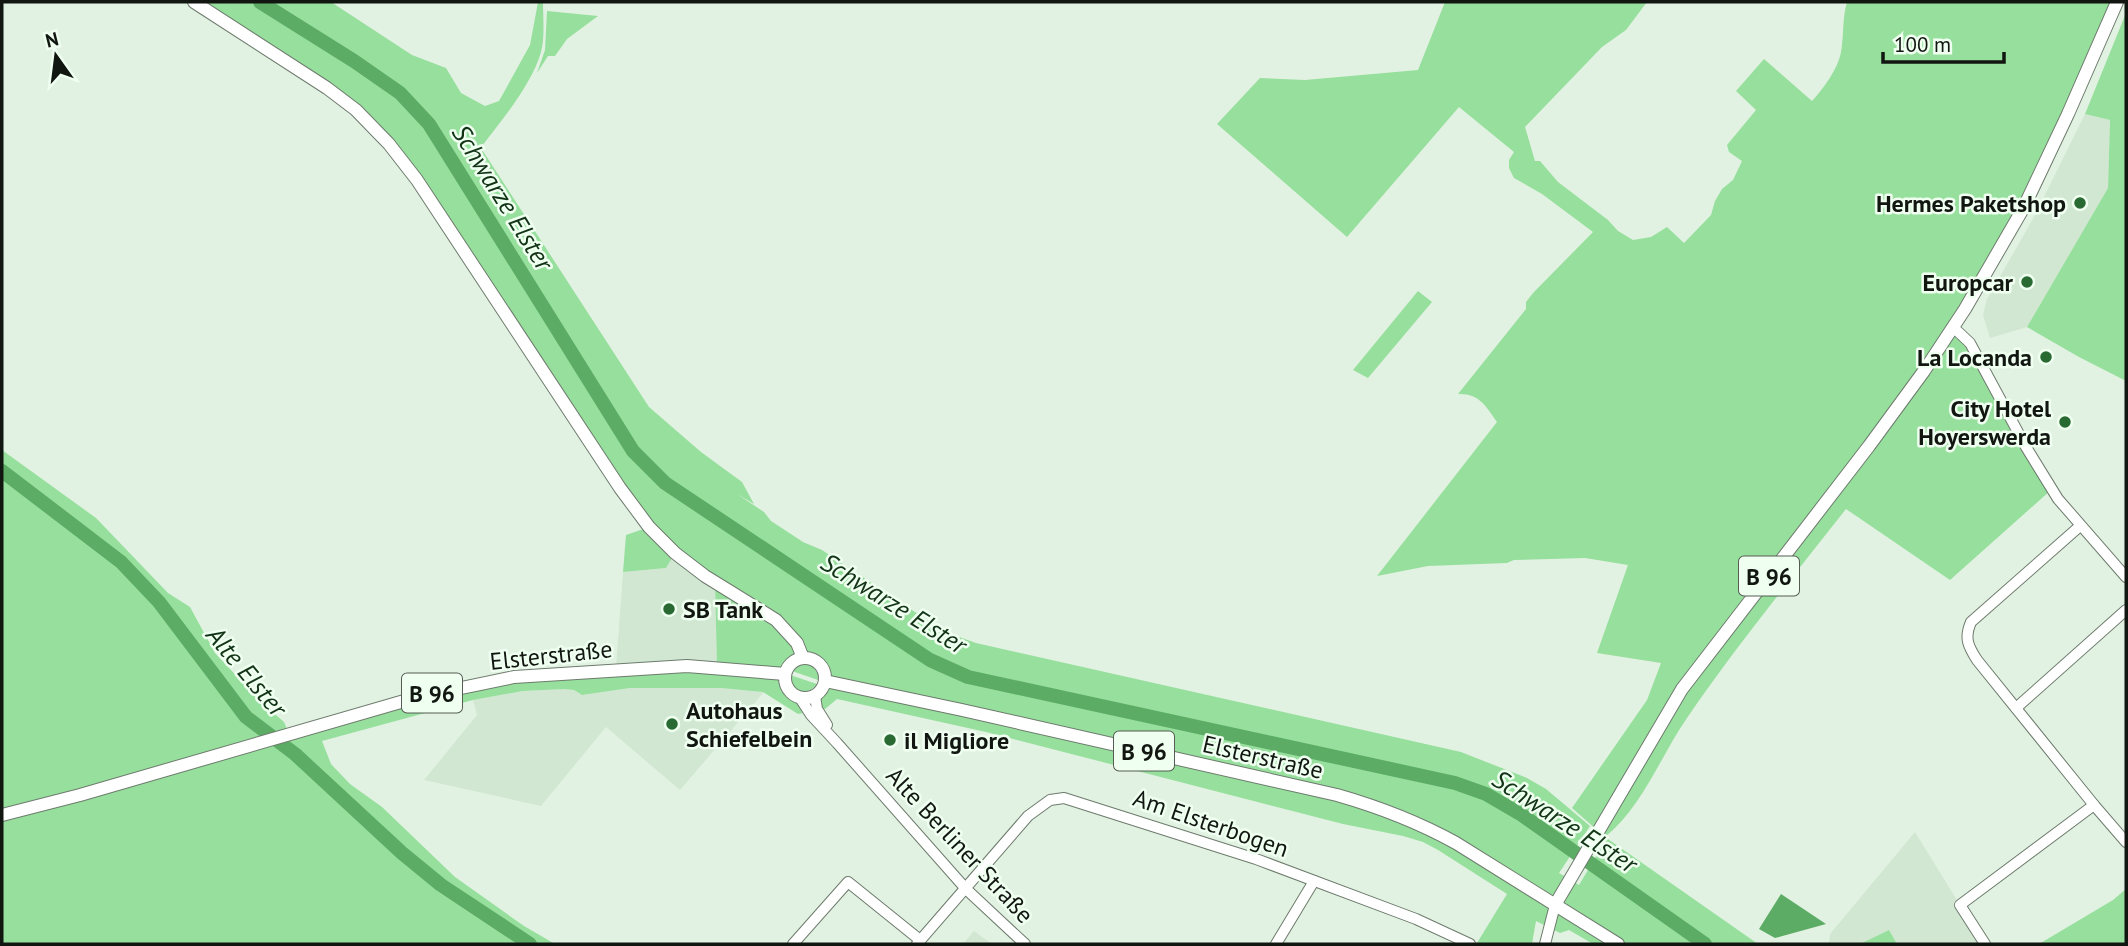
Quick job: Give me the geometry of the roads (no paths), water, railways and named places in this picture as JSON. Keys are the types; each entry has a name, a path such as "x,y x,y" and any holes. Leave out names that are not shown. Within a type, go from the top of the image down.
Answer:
{"main road":[{"path":"194,2 327,88 356,110 389,144 417,180 620,488 649,527 675,553 705,576 776,620 797,643 803,658"},
{"name":"B 96","path":"1555,905 1682,689 1869,446 1953,327 1991,267 2073,104 2117,2"},
{"path":"803,658 818,662 825,673 825,681 823,688 815,696 800,698 790,691 785,674 791,663 803,658"},
{"name":"Elsterstraße","path":"2,815 418,697 514,677 687,666 785,674"},
{"name":"Elsterstraße","path":"825,681 1337,795 1367,804 1429,829 1618,944"}],"street":[{"path":"1953,327 1970,343 2057,499 2126,577"},
{"path":"2080,526 1971,622 1966,635 1977,660 2126,842"},
{"path":"2016,708 2126,610"},
{"name":"Alte Berliner Straße","path":"815,696 819,714 837,743"},
{"name":"Alte Berliner Straße","path":"800,698 819,725 966,888 1025,944"},
{"name":"Am Elsterbogen","path":"918,942 1035,810 1050,800 1064,798 1256,859 1416,919 1469,944"},
{"path":"1985,944 1960,905 2094,805"},
{"path":"1276,944 1314,881"},
{"path":"793,944 848,882 918,942"},
{"path":"1545,944 1555,905"}],"waterway":[{"name":"Schwarze Elster","path":"260,2 400,93 429,124 633,451 665,483 930,660 968,677 1455,783 1486,794 1522,815 1705,944"},
{"name":"Alte Elster","path":"2,471 121,562 159,602 246,717 295,754 402,853 441,885 530,944"}],"place":[{"name":"Hermes Paketshop","path":"2080,203"},
{"name":"Europcar","path":"2027,282"},
{"name":"La Locanda","path":"2046,357"},
{"name":"City Hotel Hoyerswerda","path":"2065,422"},
{"name":"SB Tank","path":"669,609"},
{"name":"Autohaus Schiefelbein","path":"672,724"},
{"name":"il Migliore","path":"890,740"}]}
